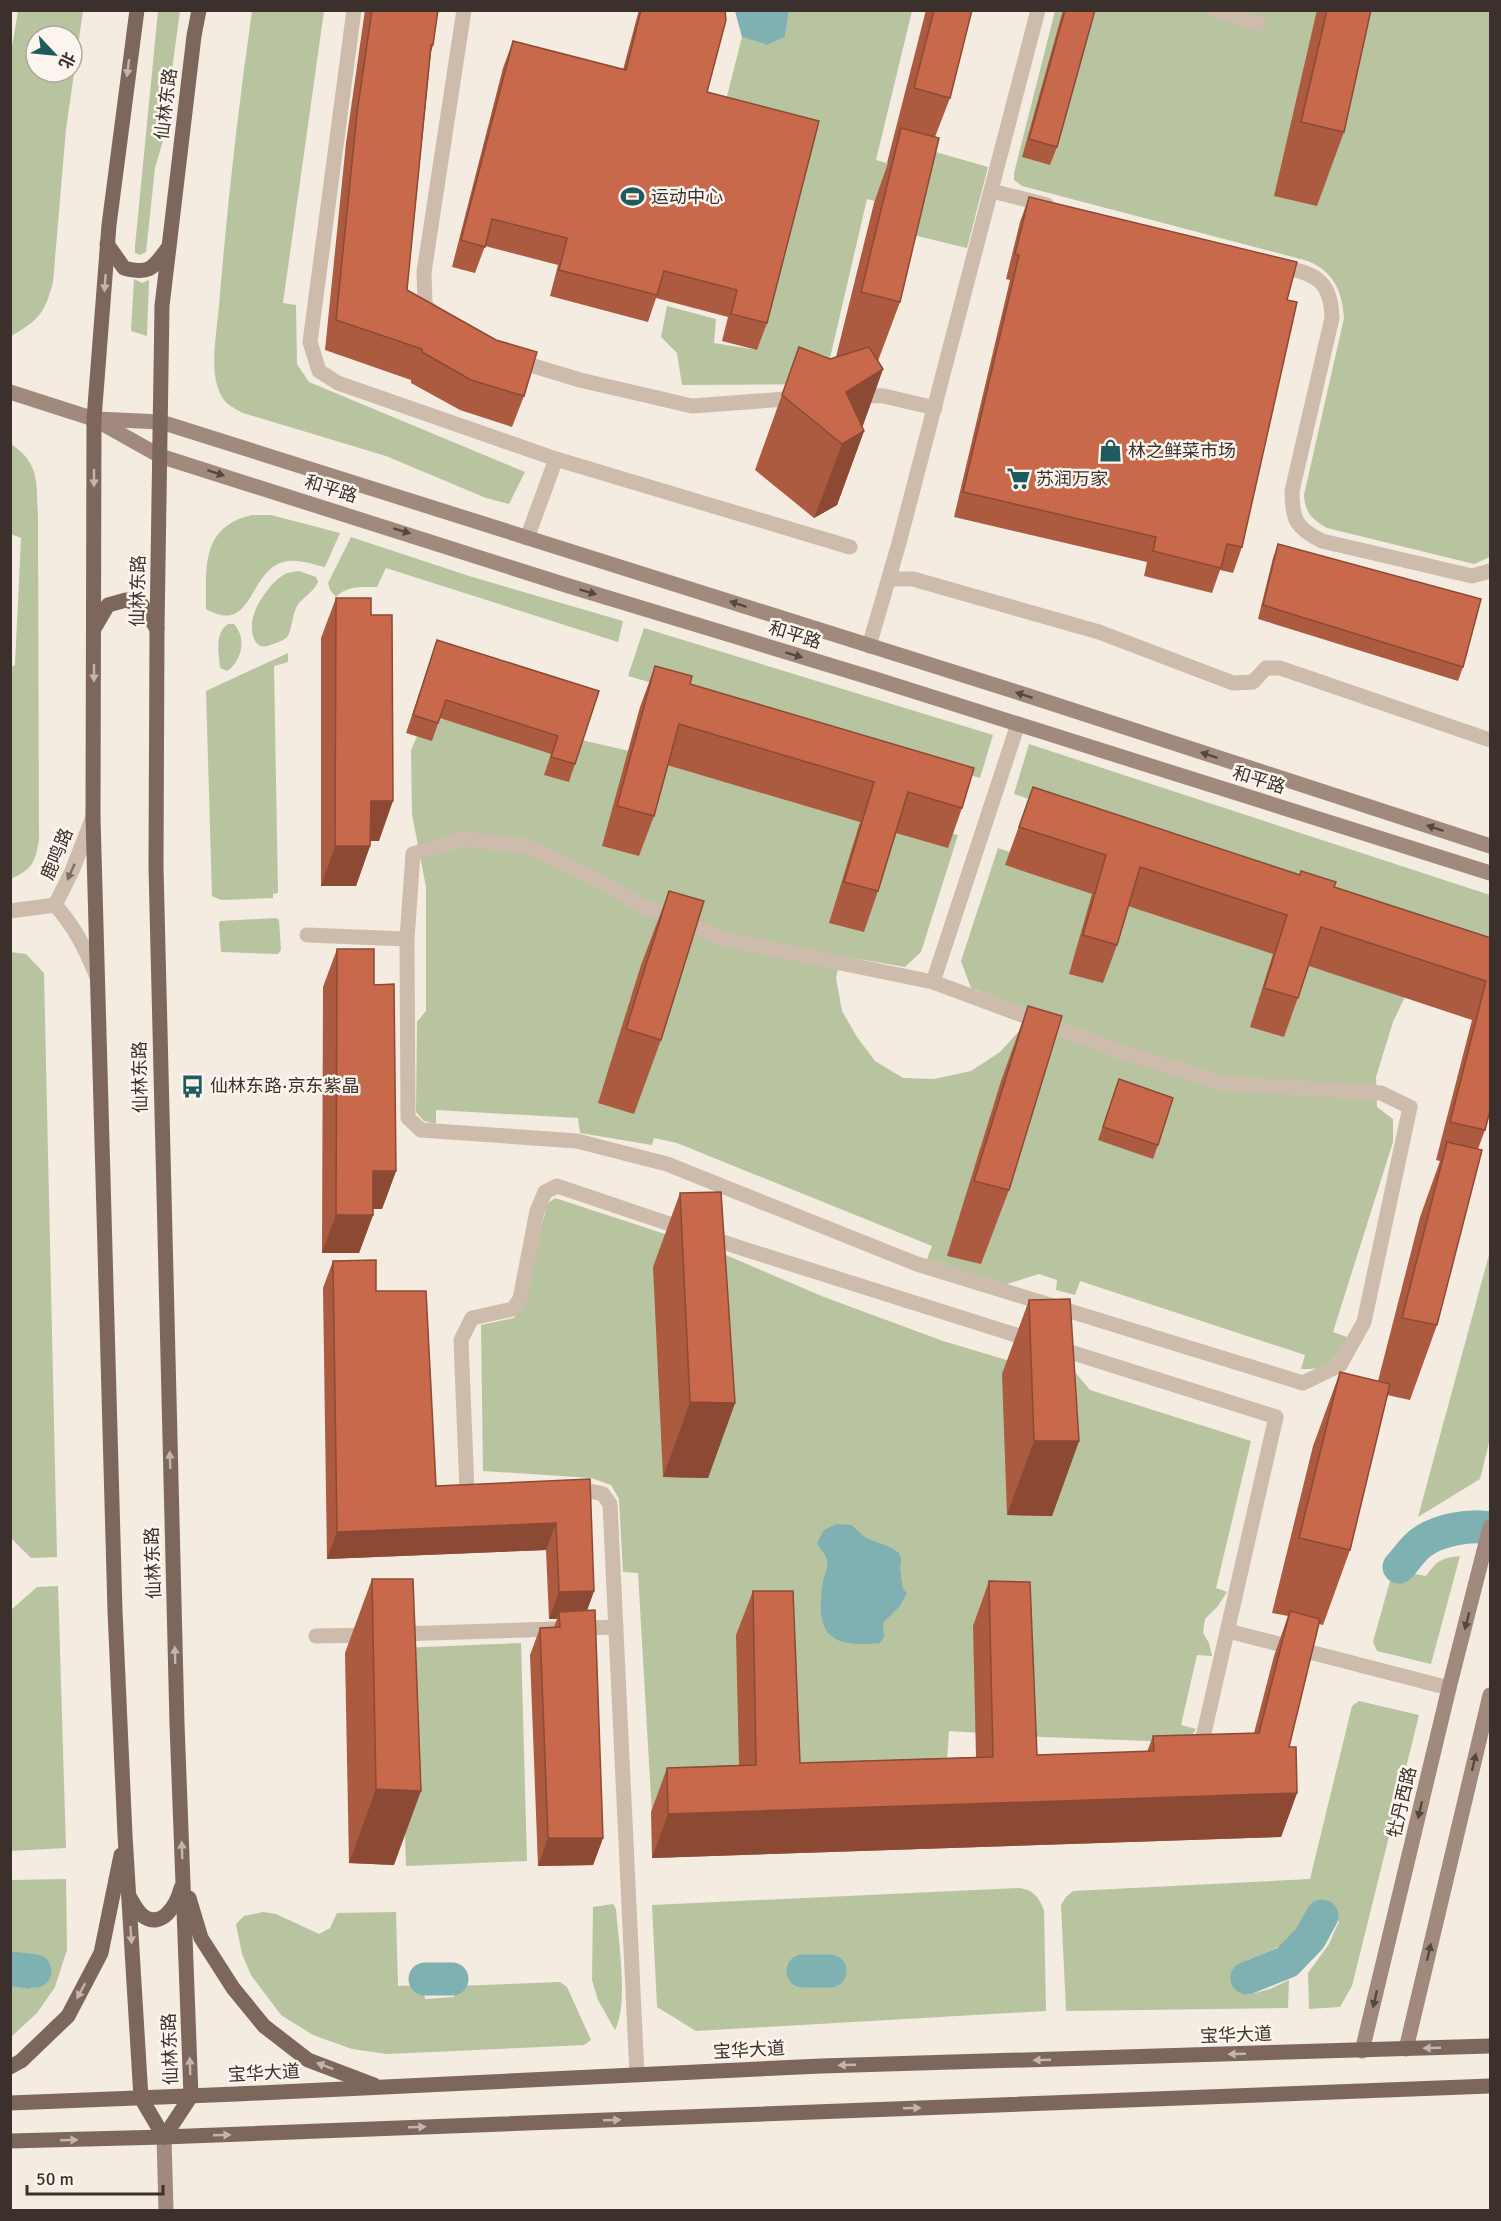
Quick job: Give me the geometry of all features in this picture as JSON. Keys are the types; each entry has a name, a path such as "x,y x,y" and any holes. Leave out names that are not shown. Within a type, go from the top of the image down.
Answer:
{"main road":[{"name":"仙林东路","path":"137,10 107,244 94,419 93,818 115,1611 125,1835 141,2098 164,2137 191,2096 161,1144 156,867 162,306 199,10"},
{"path":"107,244 124,268 140,272 154,266 169,246"},
{"path":"94,628 108,605 126,600 142,605 157,629"},
{"path":"10,2067 21,2061 68,2016 101,1953 125,1835"},
{"path":"129,1896 144,1917 152,1920 162,1918 178,1902 183,1880"},
{"path":"183,1880 201,1938 233,1988 264,2026 308,2060 380,2087"},
{"name":"宝华大道","path":"10,2103 821,2066 1491,2046"},
{"path":"10,2141 1491,2086"}],"street":[{"path":"354,10 310,342 319,371 338,383 556,459 850,547"},
{"path":"446,330 425,303 424,272 464,10"},
{"path":"869,646 935,408 1038,10"},
{"path":"1215,10 1259,24"},
{"path":"992,191 1058,208"},
{"path":"1266,262 1308,273 1319,279 1327,288 1332,302 1332,318 1292,491 1292,511 1296,522 1307,534 1322,541 1472,576 1491,571"},
{"path":"501,356 580,380 692,406 814,396"},
{"name":"和平路","path":"10,392 94,419 160,456 591,593 1491,873"},
{"path":"837,395 884,396 935,408"},
{"name":"和平路","path":"94,419 161,422 1491,846"},
{"path":"527,538 556,459"},
{"path":"889,579 913,579 1099,632 1233,683 1253,682 1266,668 1280,668 1491,740"},
{"path":"933,982 1018,724"},
{"name":"鹿鸣路","path":"55,905 72,871 93,818"},
{"path":"462,839 525,846 590,876 644,907 728,940 933,982 1116,1050 1221,1083 1381,1093 1410,1107 1364,1322 1340,1365 1303,1383 917,1264 667,1164 577,1141 421,1130 408,1119 407,939 413,854 462,839"},
{"name":"鹿鸣路","path":"10,911 55,905"},
{"name":"鹿鸣路","path":"55,905 69,920 82,942 98,978"},
{"path":"307,935 407,939"},
{"path":"490,1492 467,1492 461,1340 472,1318 513,1310 520,1299 537,1210 545,1192 556,1186 747,1250 1276,1417 1204,1733 1194,1755 1184,1757"},
{"path":"556,1491 590,1491 603,1494 610,1504 637,2075"},
{"name":"牡丹西路","path":"1362,2051 1449,1688 1491,1527"},
{"path":"315,1636 616,1627"},
{"path":"1228,1631 1449,1688"},
{"path":"1406,2049 1491,1695"},
{"name":"仙林东路","path":"164,2137 166,2211"}],"green space":[{"path":"18,11 83,11 81,24 24,24 24,84 72,84 66,129 53,282 47,301 39,315 28,326 11,336 10,59"},
{"path":"158,11 180,11 162,144 155,168 146,252 140,255 135,253 135,246"},
{"path":"252,11 324,11 283,303 296,305 297,364 309,382 525,472 509,504 486,498 386,456 243,413 228,404 222,397 214,370 215,348 233,158"},
{"path":"789,11 912,11 876,160 926,174 932,151 988,167 967,248 909,234 914,211 867,199 824,384 682,385 677,353 661,337 667,306 716,319 714,343 757,350 724,108 742,37 767,45 785,37"},
{"path":"1055,11 1490,11 1490,557 1474,564 1327,528 1313,518 1308,511 1304,495 1344,318 1339,291 1324,271 1308,261 1022,186 1014,180"},
{"path":"134,279 142,283 149,280 147,336 131,331"},
{"path":"11,444 28,459 36,485 39,840 31,864 24,872 11,879 10,667 15,665 21,538 11,534"},
{"path":"252,515 271,515 340,533 325,567 299,561 283,562 263,577 242,609 233,614 221,615 206,609 206,578 210,550 223,529 235,521"},
{"path":"351,537 469,576 623,621 618,642 386,568 377,587 345,590 336,597 328,583"},
{"path":"299,571 316,577 318,582 297,606 287,637 270,645 259,645 253,637 252,625 259,603 266,591 280,577"},
{"path":"228,624 234,624 238,630 241,649 236,661 227,671 220,668 218,644 221,633"},
{"path":"644,628 993,735 980,778 628,676"},
{"path":"288,653 288,662 274,666 278,893 273,894 273,898 221,900 212,896 206,691"},
{"path":"431,705 655,757 958,835 921,952 905,967 841,956 836,978 842,1011 857,1037 875,1061 903,1078 934,1079 971,1071 1000,1052 1022,1028 1029,1010 971,988 961,961 998,848 1410,986 1393,1022 1376,1077 1377,1107 1393,1119 1393,1142 1333,1332 1347,1337 1339,1353 1325,1366 1301,1369 1305,1355 1080,1281 1075,1295 1056,1290 1057,1280 1039,1274 1004,1285 927,1259 932,1246 677,1143 654,1138 652,1145 580,1133 578,1118 436,1110 436,1124 424,1121 416,1112 417,1022 426,1011 426,887 412,814 411,750"},
{"path":"1029,744 1490,895 1490,949 1014,794"},
{"path":"276,918 279,920 281,950 278,954 221,952 220,921"},
{"path":"10,952 26,954 44,973 57,1557 31,1558 11,1538"},
{"path":"555,1198 714,1250 824,1297 943,1341 1010,1361 1020,1348 1069,1365 1090,1390 1251,1441 1216,1588 1227,1592 1218,1606 1205,1619 1203,1633 1209,1643 1212,1656 1197,1655 1181,1725 1196,1729 1190,1738 1175,1742 949,1731 944,1807 652,1815 638,1573 623,1572 619,1499 611,1485 591,1478 483,1471 481,1325 514,1318 523,1304 547,1204"},
{"path":"1490,1251 1490,1439 1480,1479 1418,1517"},
{"path":"1460,1556 1431,1664 1377,1651 1373,1642 1393,1570 1426,1576 1440,1561"},
{"path":"58,1586 66,1848 11,1851 11,1610 37,1587"},
{"path":"521,1643 527,1861 406,1866 399,1648"},
{"path":"1359,1701 1419,1715 1352,1986 1340,2007 1309,2009 1308,1973 1329,1944 1339,1921 1309,1913 1300,1930 1288,1941 1245,1961 1247,1995 1270,1989 1289,1980 1288,2008 1066,2011 1061,1905 1073,1891 1310,1879 1352,1706"},
{"path":"66,1879 67,1950 55,1987 37,2013 11,2037 11,1880"},
{"path":"1019,1888 1035,1895 1044,1910 1046,2011 696,2031 657,2007 652,1905"},
{"path":"613,1904 616,1909 622,1989 619,2019 615,2030 598,2000 592,1980 593,1907"},
{"path":"263,1912 276,1914 319,1934 330,1928 337,1913 396,1912 398,1986 423,1985 425,1999 454,1997 454,1986 560,1982 567,1987 591,2040 584,2045 387,2054 352,2049 313,2035 281,2015 251,1975 242,1954 236,1924 244,1916"}],"water":[{"path":"735,11 789,11 785,37 767,45 742,37"},
{"path":"836,1524 851,1525 866,1538 899,1553 903,1589 907,1593 900,1606 883,1623 884,1637 880,1643 862,1644 837,1640 829,1634 824,1625 821,1600 827,1559 817,1543 824,1530"},
{"path":"11,1955 29,1957 31,1989 11,1986"}],"building":[{"path":"372,10 438,10 433,45 431,45 407,290 496,340 537,352 524,396 471,380 422,352 422,349 336,320 357,113"},
{"name":"运动中心","path":"641,10 725,10 726,20 707,92 819,121 767,323 731,314 737,290 664,271 657,295 559,270 567,238 492,219 485,247 461,240 513,41 626,70"},
{"path":"934,10 972,10 950,98 914,88"},
{"path":"1065,10 1095,10 1057,147 1029,139"},
{"path":"1327,10 1371,10 1344,132 1301,122"},
{"path":"901,128 939,138 900,302 861,292"},
{"path":"1029,197 1297,262 1287,300 1297,302 1242,547 1227,544 1221,568 1153,551 1156,537 963,492 1019,255 1015,254"},
{"path":"799,347 830,359 869,347 883,369 846,392 864,431 842,444 782,395"},
{"path":"1278,544 1481,599 1463,667 1263,605"},
{"path":"336,598 371,598 371,615 392,615 393,801 371,801 370,846 335,846"},
{"path":"437,640 599,691 575,764 551,757 558,736 446,700 438,723 413,715"},
{"path":"655,666 692,676 690,684 974,768 962,808 908,792 878,891 844,882 874,782 679,724 654,816 617,806"},
{"path":"1033,787 1300,875 1301,871 1336,882 1334,887 1491,938 1491,1107 1485,1130 1450,1122 1486,981 1321,927 1298,998 1264,988 1287,915 1140,867 1117,945 1083,935 1106,855 1019,827"},
{"path":"669,891 704,901 661,1040 626,1029"},
{"path":"337,949 374,949 374,985 394,984 396,1171 373,1171 373,1215 336,1215"},
{"path":"1028,1006 1062,1016 1009,1190 974,1181"},
{"path":"1119,1079 1173,1098 1158,1145 1103,1127"},
{"path":"1447,1142 1482,1150 1437,1325 1402,1318"},
{"path":"721,1192 735,1403 690,1402 680,1193"},
{"path":"376,1260 376,1291 426,1291 436,1486 590,1479 594,1591 559,1592 556,1523 337,1532 333,1261"},
{"path":"1070,1299 1079,1441 1034,1441 1029,1300"},
{"path":"1340,1372 1390,1384 1350,1550 1299,1538"},
{"path":"372,1579 413,1579 421,1791 376,1789"},
{"path":"989,1581 1030,1582 1037,1755 1154,1751 1153,1736 1259,1733 1290,1611 1320,1619 1289,1747 1296,1747 1297,1793 668,1814 667,1768 756,1765 753,1591 793,1591 800,1763 993,1757"},
{"path":"595,1610 603,1838 548,1838 540,1628 560,1627 559,1612"}],"waterway":[{"path":"1399,1567 1419,1545 1437,1534 1464,1528 1490,1528"},
{"path":"1247,1978 1287,1962 1310,1938 1322,1916"},
{"path":"10,1968 35,1971"},
{"path":"803,1971 830,1971"},
{"path":"425,1979 452,1979"}],"place":[{"name":"运动中心","path":"633,197"},
{"name":"林之鲜菜市场","path":"1110,451"},
{"name":"苏润万家","path":"1018,479"},
{"name":"仙林东路·京东紫晶","path":"192,1086"}]}
